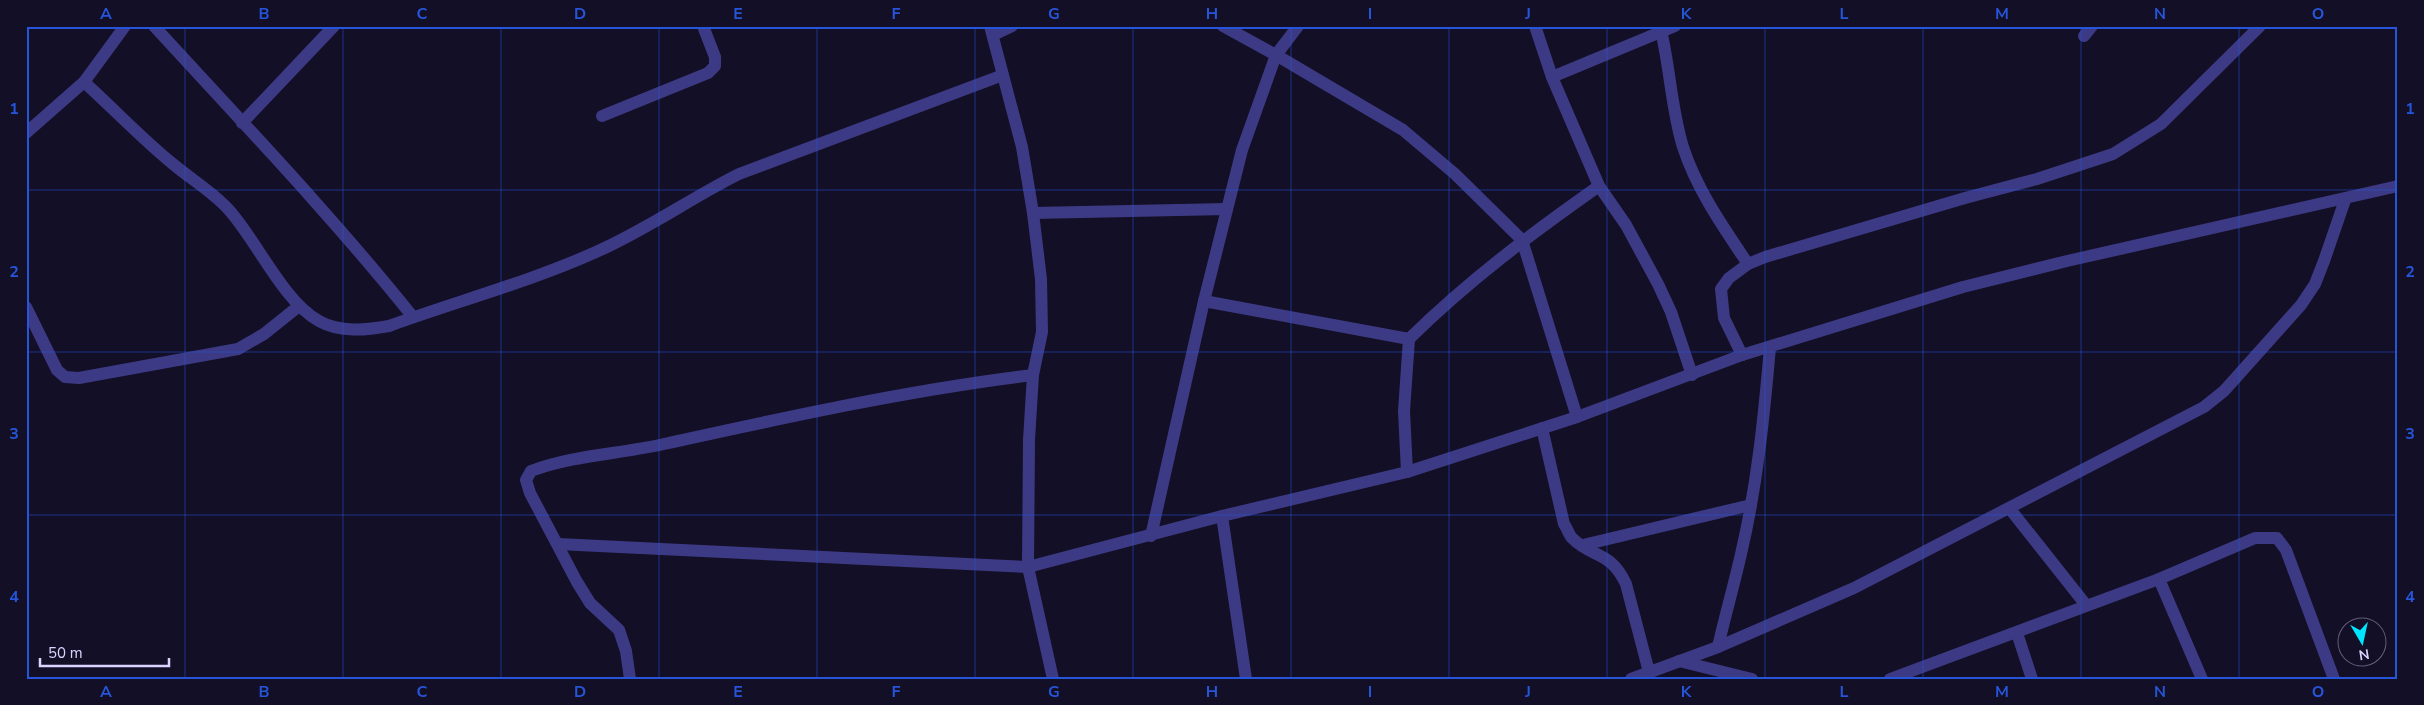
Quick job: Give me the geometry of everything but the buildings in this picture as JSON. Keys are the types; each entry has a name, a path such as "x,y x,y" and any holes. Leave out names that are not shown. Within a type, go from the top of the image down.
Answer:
{"street":[{"path":"26,133 84,82 125,26"},
{"path":"154,26 372,266 413,318"},
{"path":"242,123 334,26"},
{"path":"602,116 708,73 715,66 715,57 703,26"},
{"path":"1012,26 991,30 1022,147 1033,213 1044,306 1042,332 1033,375 1029,440 1028,567 1054,679"},
{"path":"1222,26 1276,54 1384,118 1420,142 1522,240 1577,417"},
{"path":"1151,536 1204,301 1242,150 1276,54 1298,26"},
{"path":"1535,26 1552,77 1599,186 1626,225 1654,276 1671,312 1692,375"},
{"path":"1552,77 1660,29 1675,26"},
{"path":"2084,36 2092,26"},
{"path":"1742,355 1724,318 1721,289 1729,278 1748,264 1803,245 2037,179 2113,154 2161,124 2260,26"},
{"path":"1660,29 1683,145 1691,167 1699,186 1748,264"},
{"path":"84,82 173,164 213,194 229,210 299,306 318,321 332,327 349,329 381,328 540,276 618,242 699,194 739,174 1004,75"},
{"path":"1407,472 1404,411 1409,339 1446,302 1522,240 1599,186"},
{"path":"558,544 1028,567 1222,516 1407,472 1577,417 1742,355 1973,285 2067,261 2344,200 2398,186"},
{"path":"1631,679 1718,647 1854,588 2204,407 2224,391 2301,305 2315,284 2344,200"},
{"path":"1033,213 1227,208"},
{"path":"1204,301 1409,339"},
{"path":"26,307 57,370 66,377 79,378 238,349 264,334 299,306"},
{"path":"1718,647 1742,554 1758,464 1770,347"},
{"path":"630,679 619,630 590,603 576,582 530,493 526,480 531,471 543,466 581,458 634,451 769,421 948,386 1033,375"},
{"path":"1542,428 1564,524 1571,538 1613,563 1620,572 1626,584 1649,672"},
{"path":"1583,545 1751,504"},
{"path":"2010,509 2086,606"},
{"path":"1222,516 1246,679"},
{"path":"1890,679 2159,579 2255,538 2277,538 2286,550 2334,679"},
{"path":"2159,579 2202,679"},
{"path":"2017,633 2032,679"},
{"path":"1679,661 1752,679"}]}
